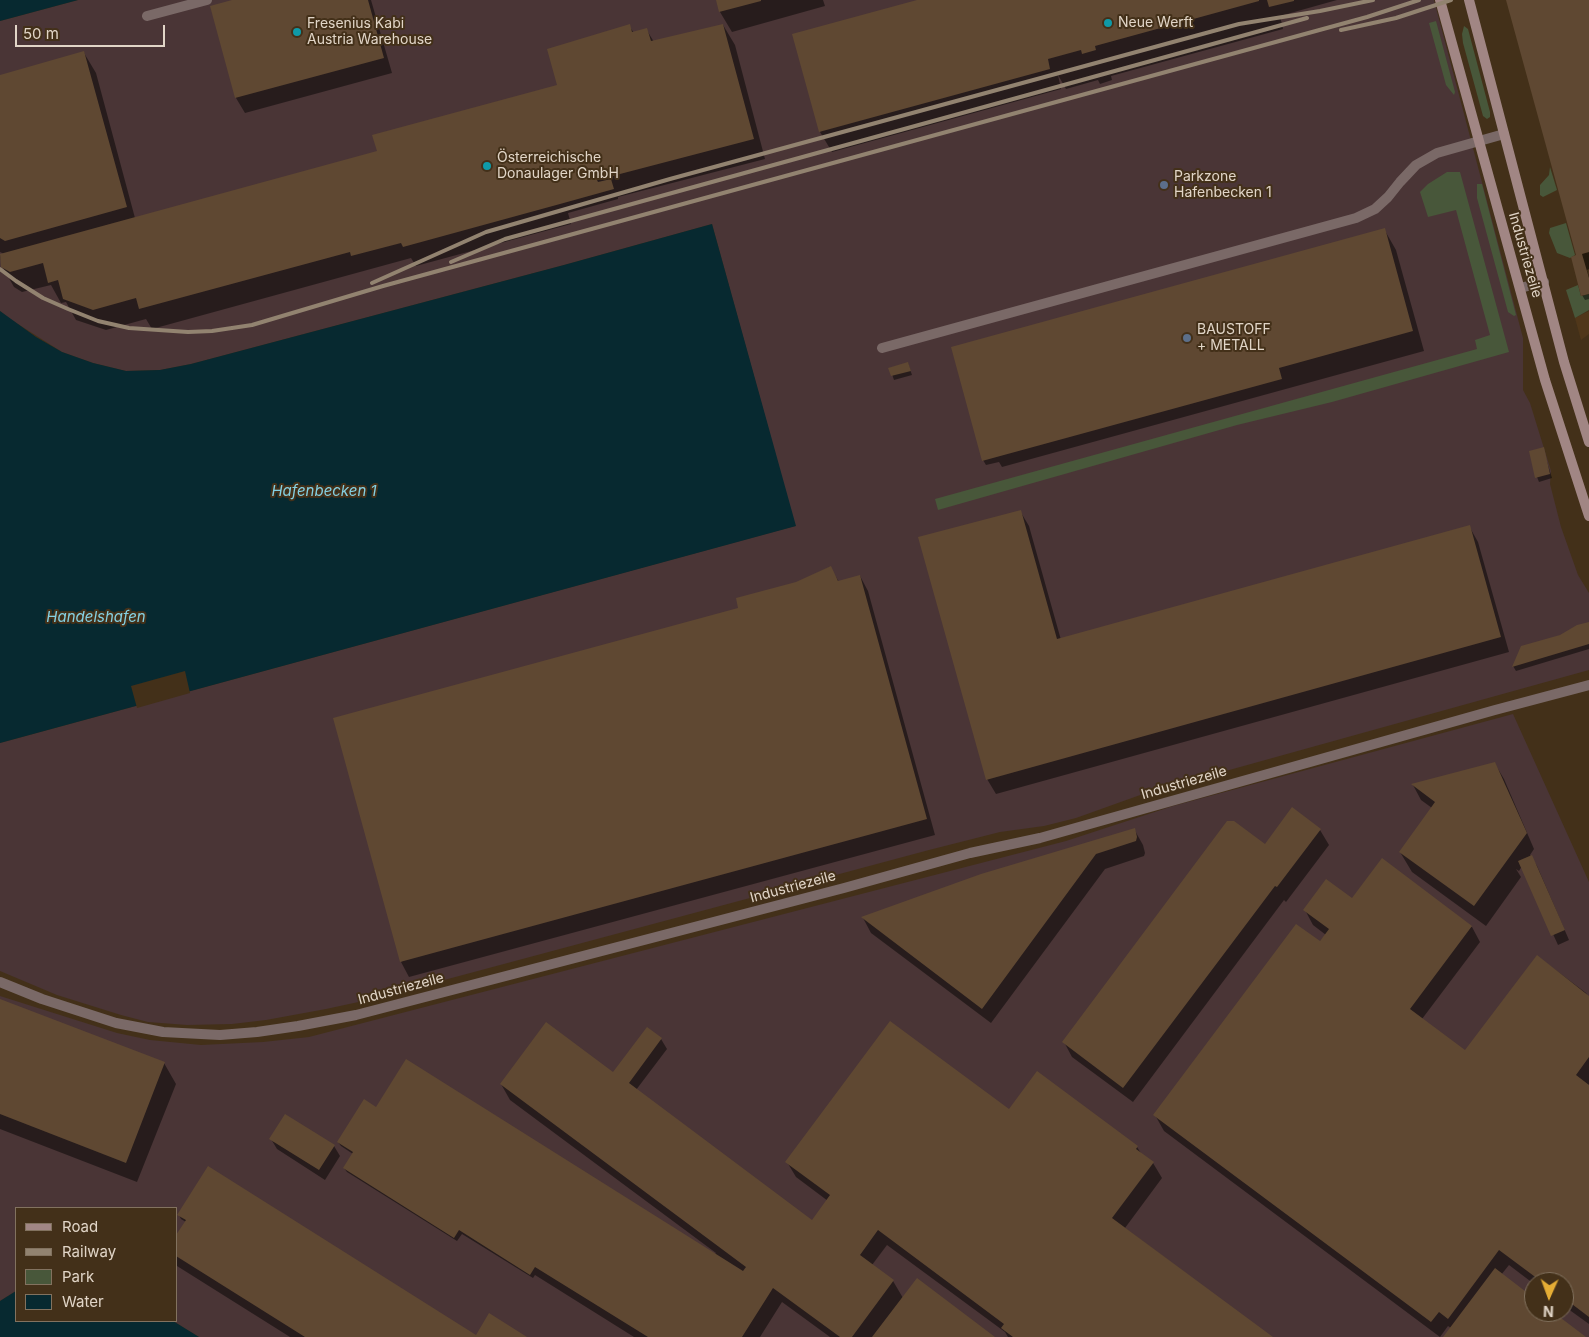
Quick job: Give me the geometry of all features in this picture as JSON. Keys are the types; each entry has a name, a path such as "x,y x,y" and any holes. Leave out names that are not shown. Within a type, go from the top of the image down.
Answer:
{"main road":[{"name":"Industriezeile","path":"1440,0 1551,402 1589,516"},
{"name":"Industriezeile","path":"1469,0 1564,362 1589,442"}],"street":[{"path":"147,16 207,0"},
{"path":"882,348 1356,218 1375,209 1416,165 1437,153 1504,134"},
{"path":"1520,288 1544,282"},
{"name":"Industriezeile","path":"0,982 42,999 116,1024 163,1032 220,1035 257,1032 356,1015 970,853 1040,838 1589,685"}],"shaded area":[{"path":"78,0 1434,0 1523,338 1523,390 1530,403 1551,471 1550,484 1561,527 1578,575 1589,593 1589,670 1143,794 1076,818 1044,826 1000,832 929,850 377,998 326,1009 232,1024 187,1025 148,1022 57,995 0,971 0,743 795,526 712,224 191,364 160,370 126,371 93,363 62,352 10,319 0,311 0,21"},
{"path":"1589,311 1589,334 1581,340 1575,318"},
{"path":"1513,714 1589,882 1589,1337 199,1337 175,1322 178,1322 178,1207 15,1207 15,1292 0,1301 0,996 117,1033 150,1040 201,1045 263,1042 309,1037 1066,841 1173,806"}],"green space":[{"path":"1436,21 1455,92 1454,95 1446,85 1429,23"},
{"path":"1464,26 1468,29 1490,112 1490,117 1487,119 1483,116 1463,43 1462,34"},
{"path":"1550,167 1557,190 1543,197 1540,195 1540,185 1549,175"},
{"path":"1447,172 1460,172 1509,352 1332,402 1237,425 938,510 935,499 1477,349 1475,340 1490,335 1456,210 1428,217 1420,192 1428,184"},
{"path":"1477,184 1482,184 1516,315 1514,316 1508,312 1477,198"},
{"path":"1566,223 1575,255 1570,258 1557,253 1549,233 1550,228"},
{"path":"1578,285 1581,296 1589,294 1589,310 1575,318 1566,290"}],"water":[{"path":"0,0 78,0 0,21"},
{"name":"Hafenbecken 1","path":"712,224 796,526 0,743 0,311 36,337 62,352 93,363 126,371 160,370 191,364"},
{"path":"15,1292 15,1322 175,1322 199,1337 0,1337 0,1301"}],"pier":[{"path":"185,671 190,693 137,708 131,686"}],"building":[{"name":"Fresenius Kabi Austria Warehouse","path":"232,0 368,0 384,58 235,98 210,6"},
{"path":"716,0 761,0 761,1 719,12"},
{"path":"917,0 1259,1 1095,46 1096,50 1082,54 1081,50 1048,59 1050,69 819,132 792,34"},
{"path":"1267,0 1294,0 1294,1 1269,7"},
{"path":"1506,0 1589,0 1589,252 1582,254 1589,278 1589,294 1581,296 1571,257 1576,255"},
{"path":"630,24 632,32 647,28 651,41 723,24 754,139 597,180 598,182 611,179 614,189 560,204 403,247 401,243 351,256 350,252 139,309 136,298 93,310 63,299 58,280 48,283 43,263 10,272 1,267 0,254 377,151 372,135 557,85 547,49"},
{"path":"84,51 127,207 5,241 0,238 0,75"},
{"name":"BAUSTOFF + METALL","path":"1385,228 1413,331 1279,368 1282,379 982,461 951,347"},
{"path":"908,362 911,371 891,376 888,368"},
{"path":"1544,447 1550,474 1535,478 1529,451"},
{"path":"1021,510 1057,639 1470,525 1501,637 986,780 918,537"},
{"path":"831,566 838,581 860,575 927,819 400,962 333,718 738,608 736,598 796,582"},
{"path":"1589,622 1589,644 1512,667 1521,646 1560,635 1577,625"},
{"path":"1495,762 1527,833 1474,906 1399,852 1435,802 1411,784"},
{"path":"1292,807 1321,829 1277,887 1275,886 1123,1088 1062,1042 1227,821 1234,821 1265,844"},
{"path":"1135,828 1136,841 1096,854 982,1009 861,917 981,874"},
{"path":"1532,855 1565,930 1551,936 1518,861"},
{"path":"1382,858 1472,926 1410,1009 1465,1050 1537,955 1589,996 1589,1057 1576,1075 1589,1085 1589,1317 1574,1306 1574,1272 1529,1272 1499,1250 1448,1319 1439,1312 1431,1322 1153,1115 1296,924 1320,941 1329,929 1303,910 1326,879 1352,898"},
{"path":"0,999 165,1062 126,1163 0,1114"},
{"path":"890,1021 1009,1109 1037,1071 1138,1146 1136,1149 1154,1162 1112,1218 1273,1337 1013,1337 1001,1328 1004,1324 878,1230 860,1255 894,1280 852,1337 840,1337 773,1288 742,1337 648,1337 535,1267 530,1275 459,1230 454,1238 343,1168 353,1152 337,1142 364,1099 376,1107 406,1059 743,1271 746,1267 500,1084 546,1022 613,1072 647,1027 662,1038 629,1083 812,1220 830,1195 785,1162"},
{"path":"285,1114 335,1145 319,1170 269,1139"},
{"path":"208,1166 476,1335 489,1313 527,1337 305,1337 178,1257 178,1232 186,1220 178,1216"},
{"path":"1495,1268 1524,1290 1524,1322 1566,1322 1586,1337 1443,1337"},
{"path":"917,1278 995,1337 872,1337"}],"railway":[{"path":"372,283 486,232 670,179 1239,24 1373,0"},
{"path":"0,269 43,298 98,321 129,328 188,332 212,331 252,325 383,286 1367,17 1419,0"},
{"path":"1341,30 1396,18 1451,0"},
{"path":"451,262 505,239 1307,18"}],"place":[{"name":"Neue Werft","path":"1108,23"},
{"name":"Fresenius Kabi Austria Warehouse","path":"297,32"},
{"name":"Österreichische Donaulager GmbH","path":"487,166"},
{"name":"Parkzone Hafenbecken 1","path":"1164,185"},
{"name":"BAUSTOFF + METALL","path":"1187,338"}],"water label":[{"name":"Handelshafen","path":"96,617"}]}
